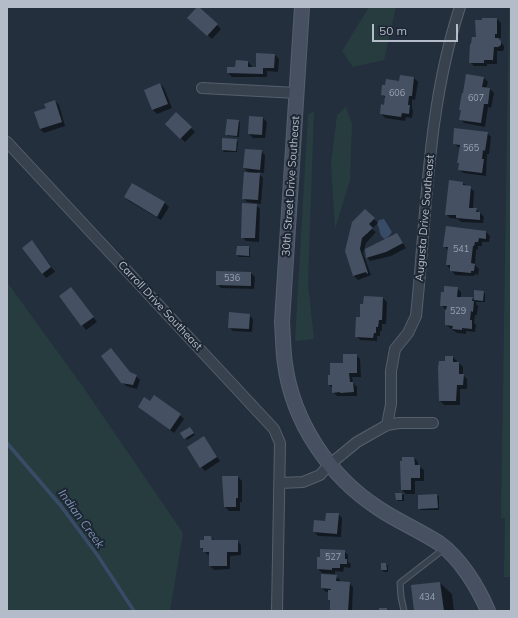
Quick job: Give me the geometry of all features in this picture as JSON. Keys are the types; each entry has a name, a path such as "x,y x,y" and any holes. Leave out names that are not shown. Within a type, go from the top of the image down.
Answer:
{"main road":[{"name":"30th Street Drive Southeast","path":"302,7 282,322 285,365 291,393 307,431 329,464 358,493 377,508 427,535 445,548 472,579 488,611"}],"street":[{"name":"Augusta Drive Southeast","path":"387,424 391,404 391,371 395,349 408,333 416,316 427,174 432,130 440,81 453,27 460,7"},
{"path":"202,88 297,93"},
{"name":"Carroll Drive Southeast","path":"7,142 274,429 280,443 280,483"},
{"path":"277,611 280,483 312,480 320,475 329,464 357,442 387,424 433,423"}],"lane":[{"path":"404,611 400,583 445,548"}],"green space":[{"path":"369,7 396,7 384,60 353,67 342,51"},
{"path":"509,7 511,7 511,577 504,577 505,518 501,518"},
{"path":"346,107 352,124 350,180 335,229 331,164 337,115"},
{"path":"314,112 308,284 314,339 295,341 308,114"},
{"path":"7,282 81,384 183,533 170,611 7,611"}],"water":[{"path":"384,219 392,232 385,239 381,236 377,224 379,220"}],"building":[{"path":"197,7 199,7 218,24 207,36 187,18"},
{"path":"482,18 497,18 497,34 495,34 495,38 498,38 501,41 501,45 494,47 493,60 484,60 484,63 469,63 470,44 472,37 476,37 475,20 482,20"},
{"path":"256,53 275,54 274,68 263,68 263,74 227,73 227,67 235,67 236,60 248,61 248,67 256,67"},
{"path":"466,74 484,77 482,87 490,88 488,104 484,104 481,123 459,120 461,110 459,110"},
{"path":"400,75 414,77 412,96 409,96 409,114 402,113 401,117 380,114 381,104 384,105 385,96 381,95 382,85 385,85 386,79 399,81"},
{"path":"160,83 168,104 152,110 144,90"},
{"path":"55,100 62,122 40,129 34,112 46,108 44,104"},
{"path":"176,112 192,127 180,139 165,124"},
{"path":"249,116 263,117 262,135 248,134"},
{"path":"227,119 239,120 237,136 225,135"},
{"path":"454,128 488,132 485,151 483,150 482,159 484,159 482,173 458,170 459,163 457,163 460,145 453,144"},
{"path":"222,138 237,139 236,151 222,150"},
{"path":"245,149 262,150 260,170 243,168"},
{"path":"244,172 260,173 258,200 242,199"},
{"path":"449,180 463,182 463,185 471,186 469,208 477,208 476,212 480,212 480,220 456,218 456,215 445,215"},
{"path":"132,183 165,202 157,217 124,197"},
{"path":"242,203 257,204 255,238 241,238"},
{"path":"365,209 375,218 369,224 373,228 362,238 360,249 368,273 367,274 366,272 353,276 345,251 352,222"},
{"path":"446,226 486,231 486,239 479,238 478,242 475,242 473,246 471,263 475,264 474,271 471,271 471,273 450,271 450,265 446,265 448,247 443,247"},
{"path":"397,233 403,243 386,252 366,258 365,249"},
{"path":"32,240 51,267 42,274 22,248"},
{"path":"237,246 249,246 249,256 236,255"},
{"path":"216,271 251,272 251,286 216,285"},
{"path":"444,286 458,287 457,297 473,297 473,312 471,311 470,320 472,320 472,329 452,329 453,326 445,325 445,310 447,306 440,306 441,292 444,292"},
{"path":"71,287 94,317 81,326 59,296"},
{"path":"474,290 484,291 483,301 474,300"},
{"path":"364,296 383,297 382,320 379,320 378,327 376,327 376,333 374,333 373,338 355,337 356,317 360,317 360,304 363,304"},
{"path":"229,312 250,314 249,329 228,328"},
{"path":"111,348 130,372 137,375 133,385 121,383 101,356"},
{"path":"343,354 357,354 357,373 349,373 350,382 353,382 354,392 332,393 332,385 328,385 330,363 343,363"},
{"path":"445,356 453,356 453,362 459,362 459,374 464,374 463,385 457,385 456,401 439,401 438,368 439,361 445,361"},
{"path":"154,395 181,414 170,430 138,407 144,397 150,401"},
{"path":"190,427 194,433 184,439 180,433"},
{"path":"204,436 217,457 200,468 187,447"},
{"path":"402,457 414,457 415,465 420,465 420,478 411,478 411,490 401,490 400,461 402,461"},
{"path":"222,476 238,476 238,498 236,498 236,507 224,507"},
{"path":"395,493 402,493 402,500 396,500"},
{"path":"437,494 438,508 418,509 418,495"},
{"path":"326,513 339,513 337,534 313,532 314,520 325,521"},
{"path":"204,536 211,536 212,540 238,540 238,552 227,552 227,566 209,566 209,552 203,552 203,548 200,548 200,540 204,540"},
{"path":"320,549 345,550 345,559 347,559 347,564 340,564 340,568 332,568 332,570 317,569 317,557 320,557"},
{"path":"381,563 386,563 387,570 381,570"},
{"path":"321,574 337,575 336,581 350,582 348,611 330,611 328,590 331,589 321,588"},
{"path":"440,582 444,611 414,611 411,585"},
{"path":"379,608 387,608 387,611 379,611"}],"waterway":[{"name":"Indian Creek","path":"7,443 61,506 98,556 134,611"}]}
